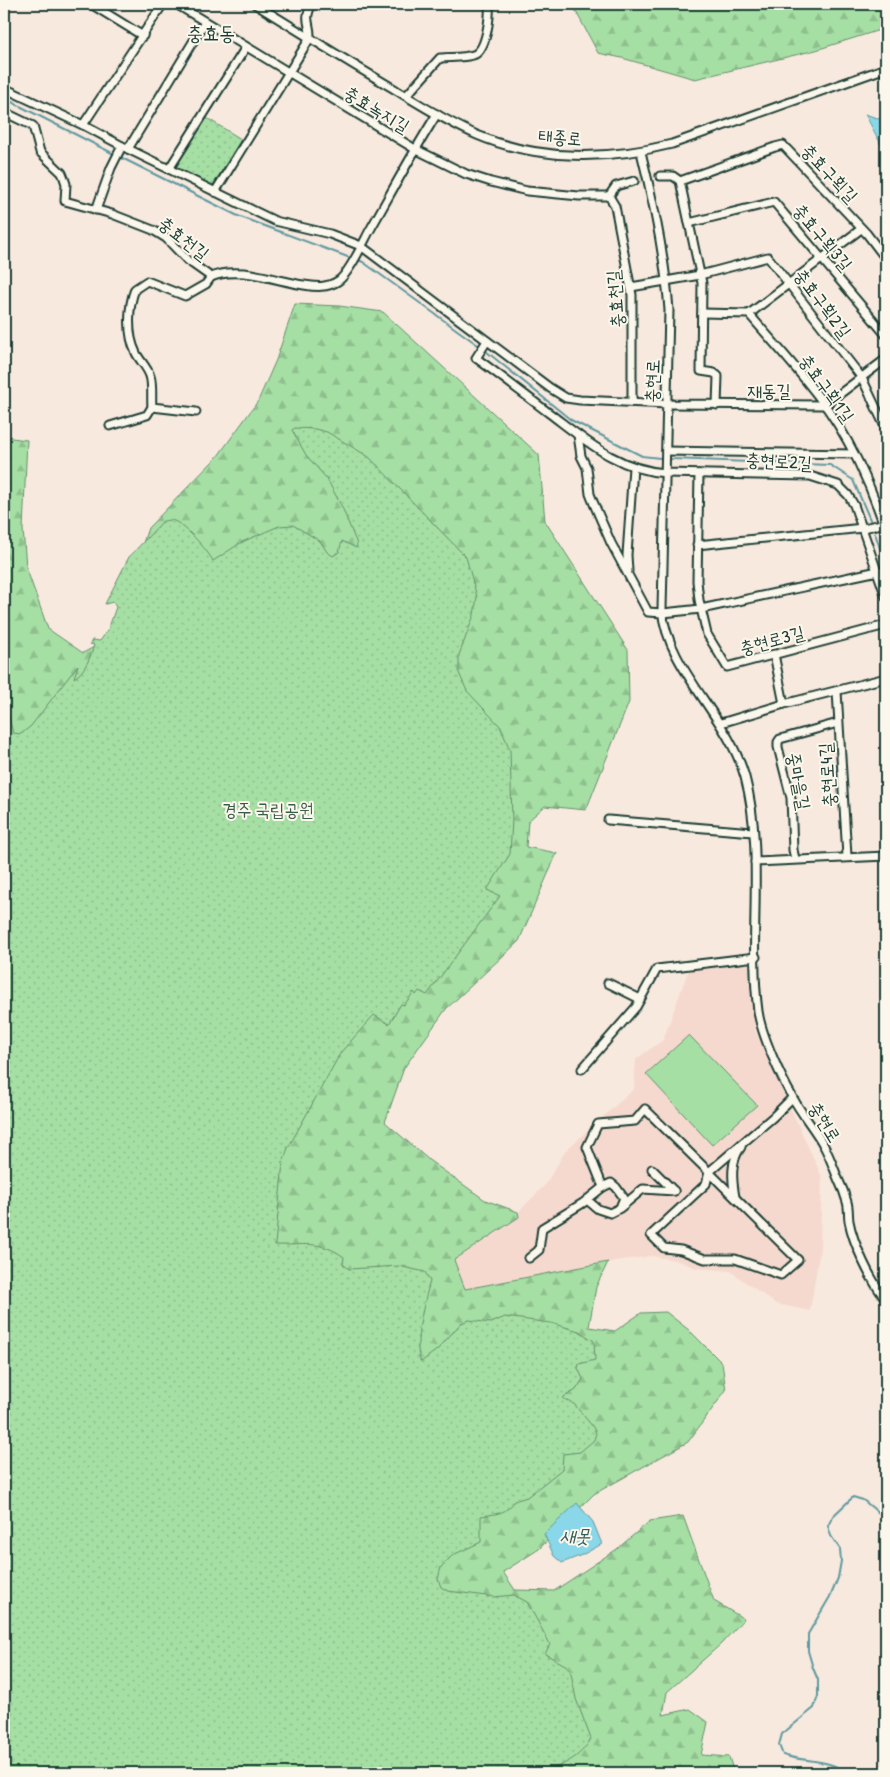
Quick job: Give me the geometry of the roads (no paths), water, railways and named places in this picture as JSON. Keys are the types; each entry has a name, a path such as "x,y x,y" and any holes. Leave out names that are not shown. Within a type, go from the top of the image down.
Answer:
{"street":[{"path":"91,4 143,36"},
{"path":"83,125 164,4"},
{"name":"충효녹지길","path":"176,4 415,149 438,114"},
{"name":"태종로","path":"255,4 406,96 478,135 530,150 574,155 641,152 672,144 886,68"},
{"path":"214,192 310,38 307,20 312,4"},
{"path":"406,96 440,58 474,55 481,48 490,19 489,4"},
{"path":"96,210 111,168 205,22"},
{"path":"169,169 246,47"},
{"path":"4,88 83,125 125,148 274,221 330,234 361,246 558,394 566,398 666,404"},
{"name":"충효천길","path":"4,112 33,126 40,152 64,178 66,184 65,201 153,230 166,238 187,260 211,277 228,272 262,276 313,286 328,286 339,280 359,253 361,246 415,149"},
{"name":"충효구획길","path":"680,181 775,146 783,145 861,229 886,259"},
{"path":"415,149 466,174 502,186 550,194 610,196 616,186 634,181"},
{"name":"충현로","path":"641,152 653,200 668,281 663,613 667,637 729,739 744,775 749,794 755,862 758,1012 768,1044 792,1098 824,1146 847,1202 849,1221 860,1254 886,1299"},
{"path":"660,176 673,176 680,181 700,275 702,312 701,371 714,372 718,376 717,405"},
{"name":"충효천길","path":"610,196 615,206 631,287 633,312 632,402"},
{"name":"충효구획3길","path":"689,223 774,202 886,335"},
{"path":"702,312 749,314 861,229"},
{"name":"충효구획2길","path":"700,275 768,257 862,378 886,429"},
{"path":"631,287 700,275"},
{"path":"110,426 147,415 152,407 151,378 148,370 136,355 130,340 131,300 135,288 147,281 185,296 206,284 211,277"},
{"name":"충효구획1길","path":"749,314 825,405 854,454 869,485 885,523 886,532"},
{"path":"488,341 476,358 578,435 581,456 587,468 590,494 611,543 648,612 663,613 701,609 878,570"},
{"path":"825,405 886,359"},
{"name":"재동길","path":"666,404 825,405"},
{"path":"152,407 196,412"},
{"name":"충현로2길","path":"578,435 606,454 633,467 651,472 796,475 820,478 838,486 848,494 863,528 886,597"},
{"path":"666,451 854,454"},
{"path":"629,576 628,555 633,467"},
{"name":"충현로3길","path":"699,474 697,591 707,634 727,667 886,625"},
{"path":"697,544 863,528 885,523"},
{"path":"774,654 784,704"},
{"path":"720,724 784,704 886,678"},
{"name":"충현로4길","path":"837,691 848,856"},
{"name":"중마을길","path":"795,859 790,798 778,742 780,739 838,723"},
{"path":"608,820 753,832"},
{"path":"755,862 848,856 886,856"},
{"path":"582,1069 636,1007 657,969 756,957"},
{"path":"608,983 640,999"},
{"path":"603,1187 587,1147 598,1124 635,1121 644,1108 709,1172 735,1197 798,1260 782,1275 735,1259 705,1260 681,1250 664,1248 651,1235 706,1184 709,1172 792,1098"},
{"path":"735,1197 731,1174 738,1151 750,1137"},
{"path":"587,1200 598,1209 610,1213 620,1208 643,1189 674,1191 652,1169"},
{"path":"529,1258 539,1250 542,1228 587,1200 603,1187 611,1183 616,1187 624,1198 620,1208"}],"water":[{"path":"865,114 886,121 886,154"},
{"name":"새못","path":"577,1503 593,1522 602,1544 562,1563 554,1556 544,1534"}],"waterway":[{"path":"4,98 112,153"},
{"path":"122,158 238,216 353,259"},
{"path":"358,260 478,345"},
{"path":"487,352 571,420 642,456 660,458"},
{"path":"672,459 830,465 853,480 871,522"},
{"path":"875,533 886,567"},
{"path":"845,1773 833,1765 783,1755 779,1745 782,1734 814,1708 818,1696 818,1680 808,1651 808,1634 831,1595 838,1578 841,1561 840,1549 831,1536 828,1526 833,1516 853,1497 863,1500 879,1513 886,1512"}],"tunnel":[{"path":"634,181 660,176"}],"district":[{"name":"충효동","path":"211,32"}],"park label":[{"name":"경주 국립공원","path":"268,809"}]}
